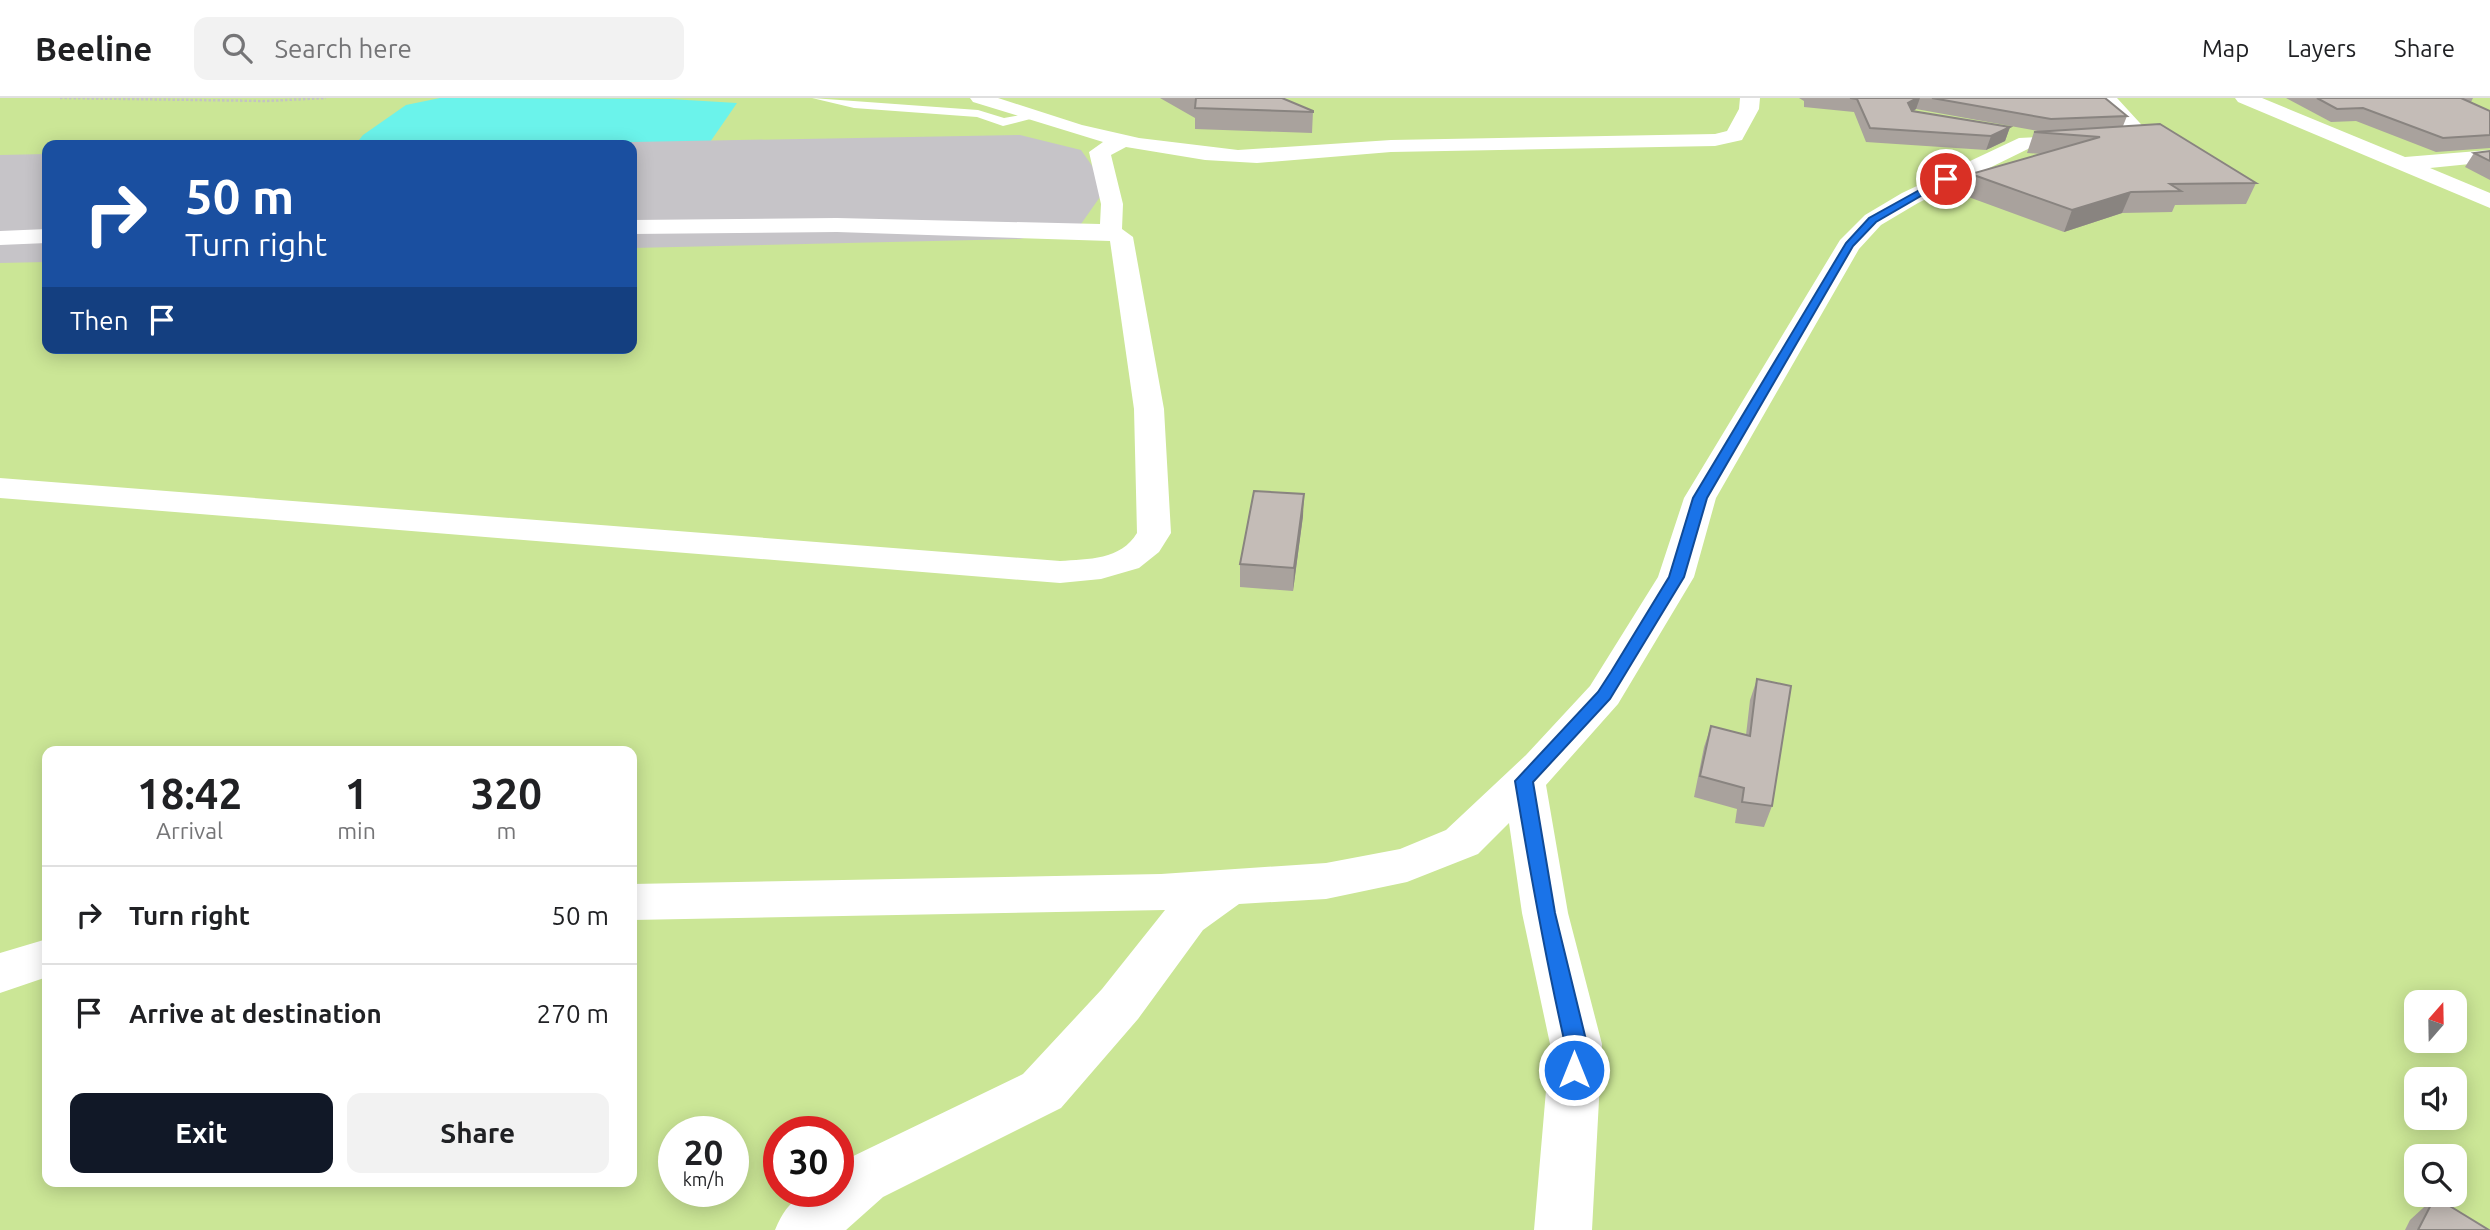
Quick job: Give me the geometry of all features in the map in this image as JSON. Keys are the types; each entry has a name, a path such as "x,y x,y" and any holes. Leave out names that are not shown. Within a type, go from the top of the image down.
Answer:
{"street":[{"path":"980,98 1032,117 1127,139 1238,156 1382,147 1715,140 1735,136 1749,109 1750,98"},
{"path":"637,902 1147,892 1326,881 1407,865 1462,842 1524,781 1604,695 1619,672 1676,577 1700,498 1849,245 1873,220 1946,179 2026,142 2143,138 2106,98"},
{"path":"2245,98 2490,201"},
{"path":"2001,131 2055,140"},
{"path":"1107,231 1112,226 1112,204 1100,152 1127,139"},
{"path":"2404,164 2490,156"},
{"path":"0,488 1060,572 1109,568 1147,548 1154,533 1149,409 1138,323 1121,237 1107,231 1043,232 849,223 637,227"},
{"path":"0,238 42,236"},
{"path":"1524,781 1545,913 1576,1044 1563,1230"},
{"path":"804,1230 863,1179 1042,1091 1121,1004 1186,917 1230,887"},
{"path":"0,973 42,960"}],"lane":[{"path":"818,98 854,105 978,114 1003,122 1032,117"}],"path":[{"path":"60,98 266,101 326,98"}],"green space":[{"path":"0,98 2490,98 2490,1230 0,1230"}],"water":[{"path":"440,98 670,99 737,103 706,148 637,147 637,140 359,140 406,105"}],"building":[{"path":"1196,98 1282,98 1313,112 1195,108"},
{"path":"1850,98 1917,98 1908,103 1912,111 2010,127 1991,136 1870,128 1857,99"},
{"path":"1932,98 2105,98 2127,116 2051,119"},
{"path":"2317,98 2461,98 2490,111 2490,135 2443,138 2363,108 2337,109"},
{"path":"2160,124 2256,183 2170,184 2181,191 2131,192 2072,210 1971,174 2100,137 2034,132"},
{"path":"2490,151 2490,161 2474,153"},
{"path":"1254,491 1304,494 1294,568 1240,564"},
{"path":"1757,679 1791,686 1772,806 1742,802 1744,788 1700,776 1711,726 1750,736"},
{"path":"2430,1207 2451,1207 2489,1230 2418,1230"}],"runway":[{"path":"637,195 1020,187"},
{"path":"0,209 42,208"}],"route":[{"path":"1574,1070 1576,1044 1545,913 1524,781 1604,695 1619,672 1676,577 1700,498 1746,424 1772,372 1821,297 1849,245 1873,220 1946,179"}]}
